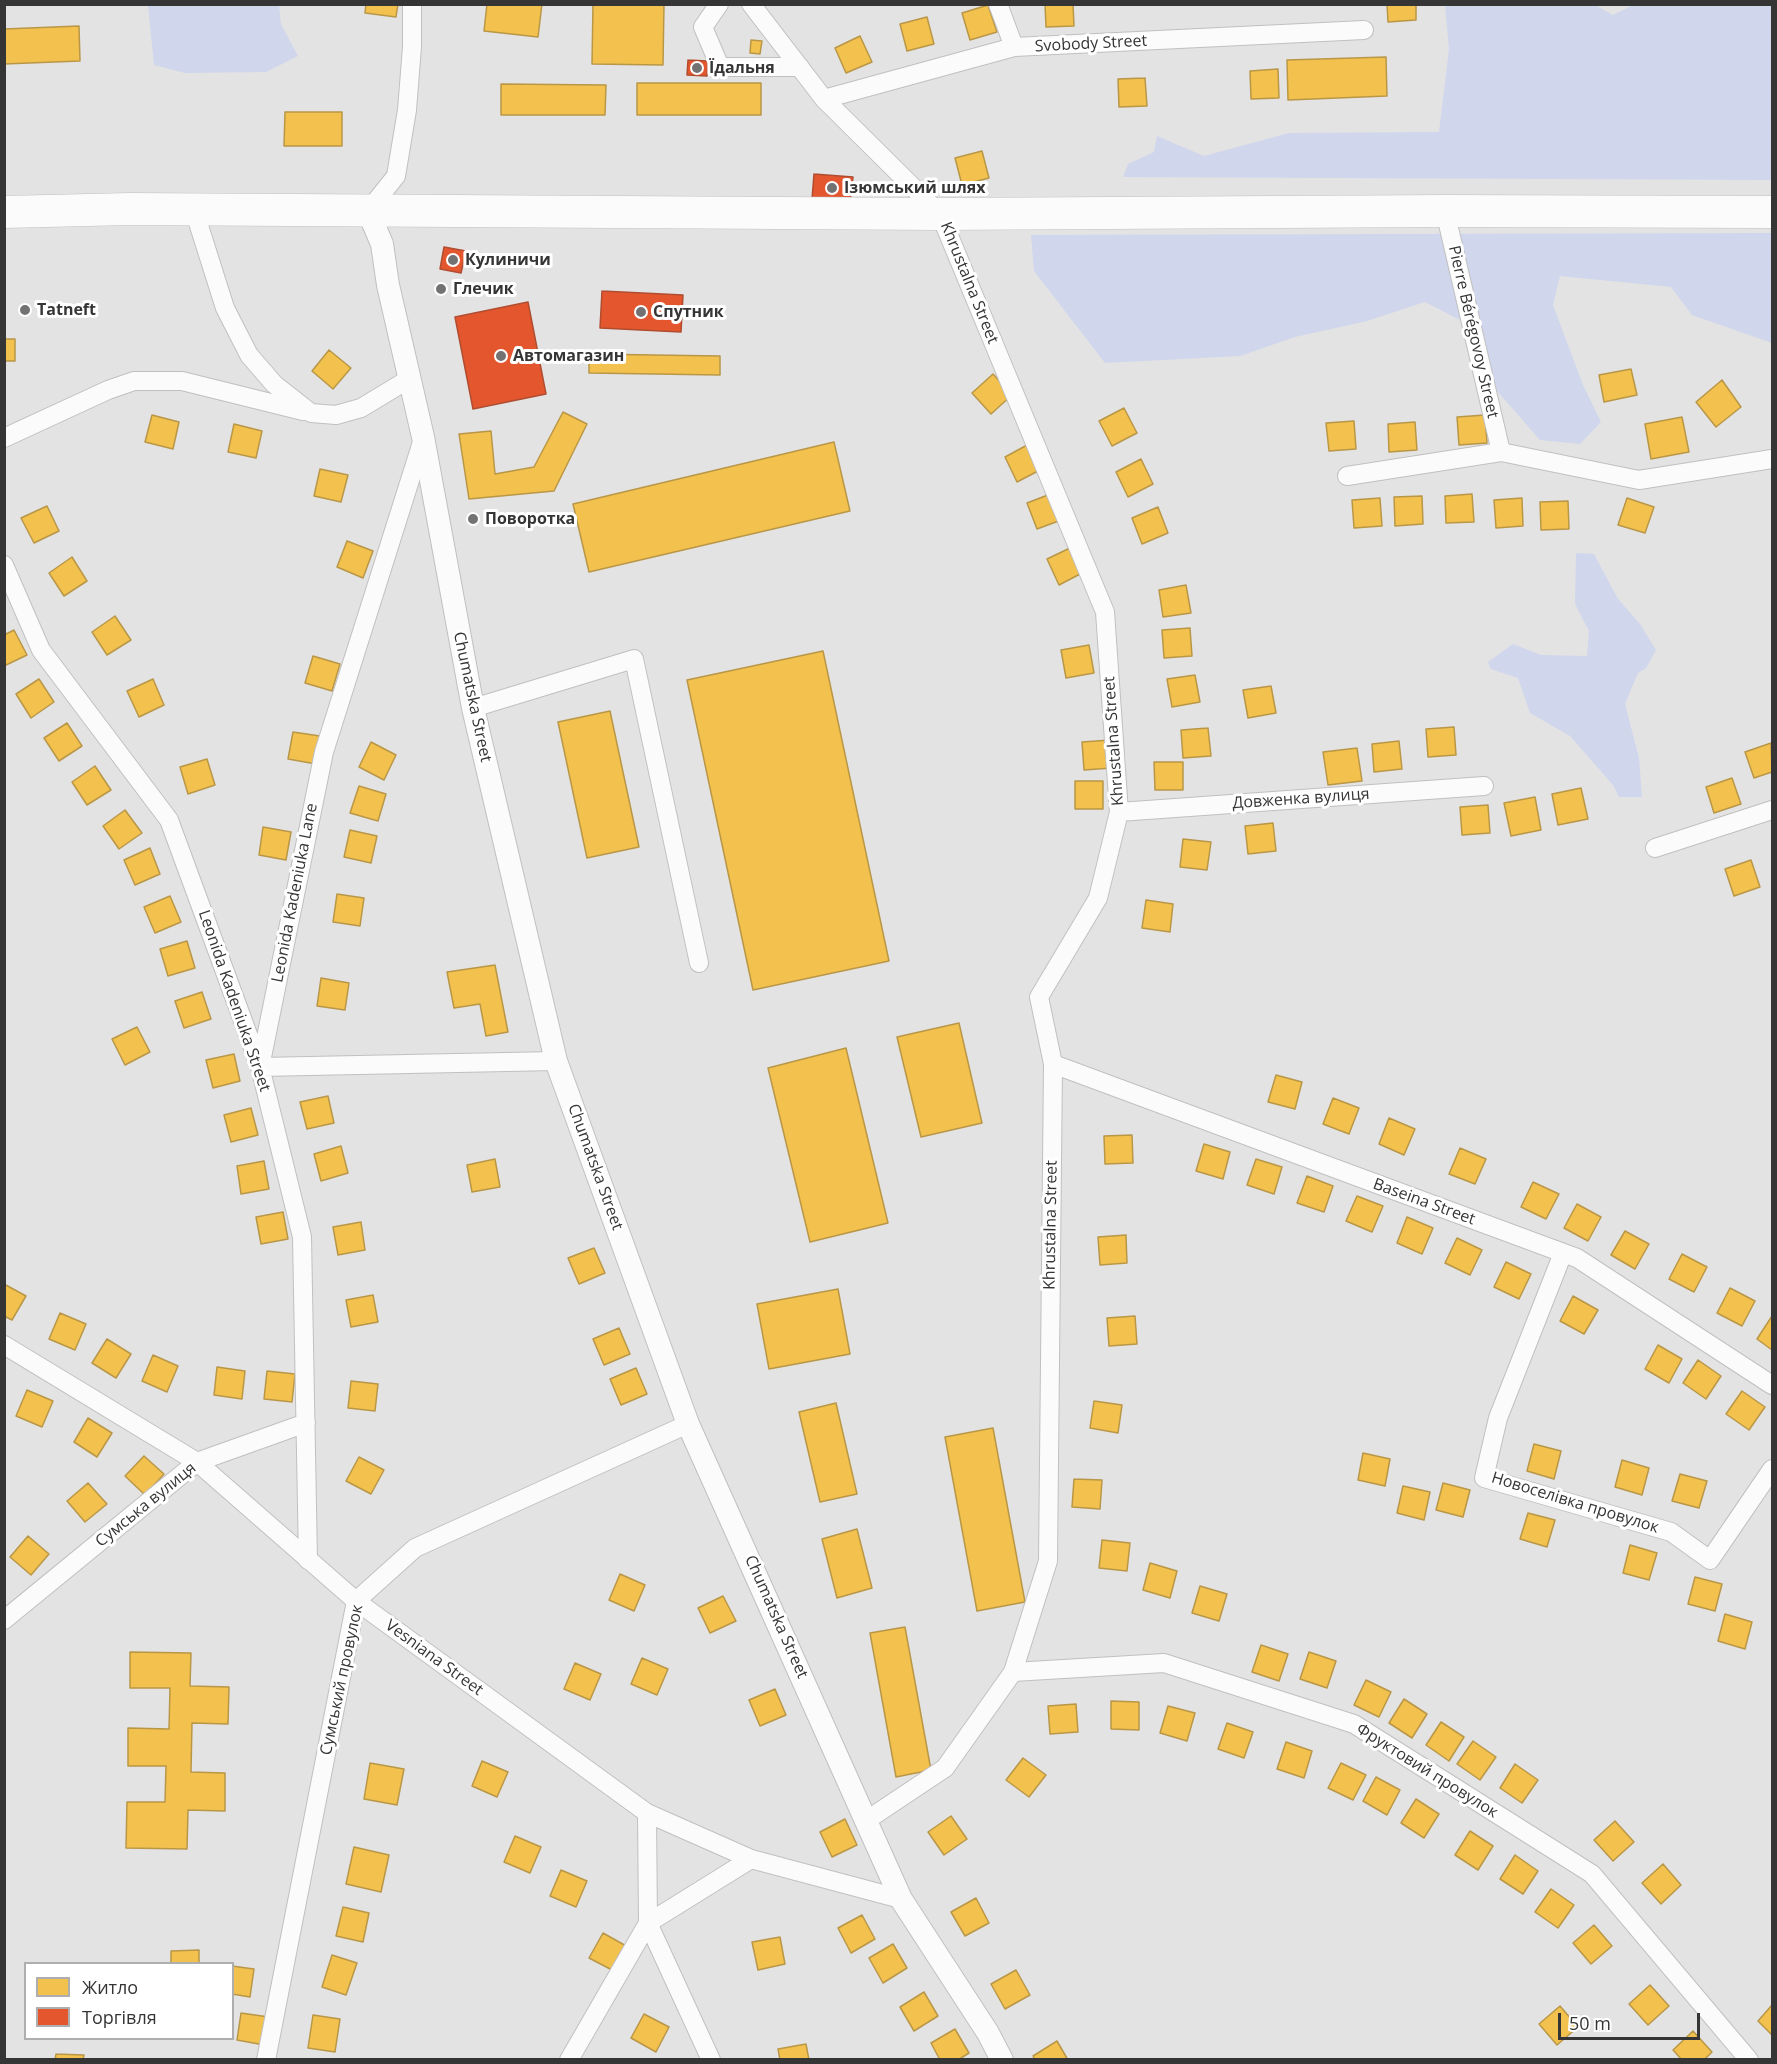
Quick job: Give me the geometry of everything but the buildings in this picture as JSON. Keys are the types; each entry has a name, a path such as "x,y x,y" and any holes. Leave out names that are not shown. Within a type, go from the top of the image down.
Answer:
{"highway":[{"path":"4,212 130,209 940,214 1773,212"}],"street":[{"path":"368,211 396,176 407,110 412,47 412,4"},
{"path":"719,4 703,27 720,67 800,68"},
{"path":"751,4 824,99 940,214"},
{"path":"998,4 1014,47"},
{"name":"Svobody Street","path":"824,99 1014,47 1364,30"},
{"path":"194,210 225,308 249,355 274,384 311,412"},
{"name":"Chumatska Street","path":"368,211 382,244 388,285 423,437 473,708 556,1061 688,1424 901,1899 988,2033 1002,2060"},
{"name":"Pierre Bérégovoy Street","path":"1445,211 1501,452"},
{"name":"Khrustalna Street","path":"867,1820 945,1768 1012,1672 1048,1562 1053,1064 1039,997 1098,898 1119,812 1105,612 940,214"},
{"path":"4,438 108,390 134,381 182,381 311,412 336,415 361,408 409,379"},
{"name":"Leonida Kadeniuka Lane","path":"260,1067 324,752 423,437"},
{"path":"1347,476 1501,452 1639,480 1773,459"},
{"name":"Leonida Kadeniuka Street","path":"4,566 41,650 169,820 260,1067 302,1237 308,1560"},
{"path":"473,708 634,658 699,963"},
{"name":"Довженка вулиця","path":"1119,812 1484,786"},
{"path":"1655,848 1773,810"},
{"path":"260,1067 556,1061"},
{"name":"Baseina Street","path":"1053,1064 1577,1258 1773,1385"},
{"name":"Новоселівка провулок","path":"1563,1253 1498,1418 1484,1478 1671,1532 1710,1560 1773,1468"},
{"name":"Vesniana Street","path":"4,1345 197,1462 356,1601 647,1813 751,1859 901,1899"},
{"name":"Сумська вулиця","path":"4,1620 197,1462 306,1423"},
{"name":"Сумський провулок","path":"266,2059 356,1601 415,1548 688,1424"},
{"name":"Фруктовий провулок","path":"1012,1672 1164,1663 1354,1724 1592,1874 1749,2060"},
{"path":"647,1813 648,1923 711,2060"},
{"path":"569,2060 648,1923 751,1859"}],"shaded area":[{"path":"148,5 279,5 281,24 298,56 266,72 185,73 154,65"},
{"path":"1445,5 1595,5 1613,15 1633,5 1772,5 1772,180 1123,177 1128,164 1154,152 1157,136 1204,156 1289,133 1439,132 1449,49"},
{"path":"1772,233 1772,343 1692,315 1671,287 1560,276 1553,305 1583,385 1601,422 1580,444 1540,440 1483,375 1472,326 1425,302 1367,321 1295,337 1240,356 1105,363 1034,271 1031,235"},
{"path":"1576,553 1594,554 1618,599 1640,624 1656,650 1646,668 1638,673 1625,704 1639,758 1642,797 1619,797 1613,785 1570,736 1530,713 1518,678 1491,669 1488,662 1513,644 1541,655 1587,656 1589,631 1575,604"}],"place":[{"name":"Їдальня","path":"697,68"},
{"name":"Ізюмський шлях","path":"832,188"},
{"name":"Кулиничи","path":"453,260"},
{"name":"Глечик","path":"441,289"},
{"name":"Tatneft","path":"25,310"},
{"name":"Спутник","path":"641,312"},
{"name":"Автомагазин","path":"501,356"},
{"name":"Поворотка","path":"473,519"}]}
